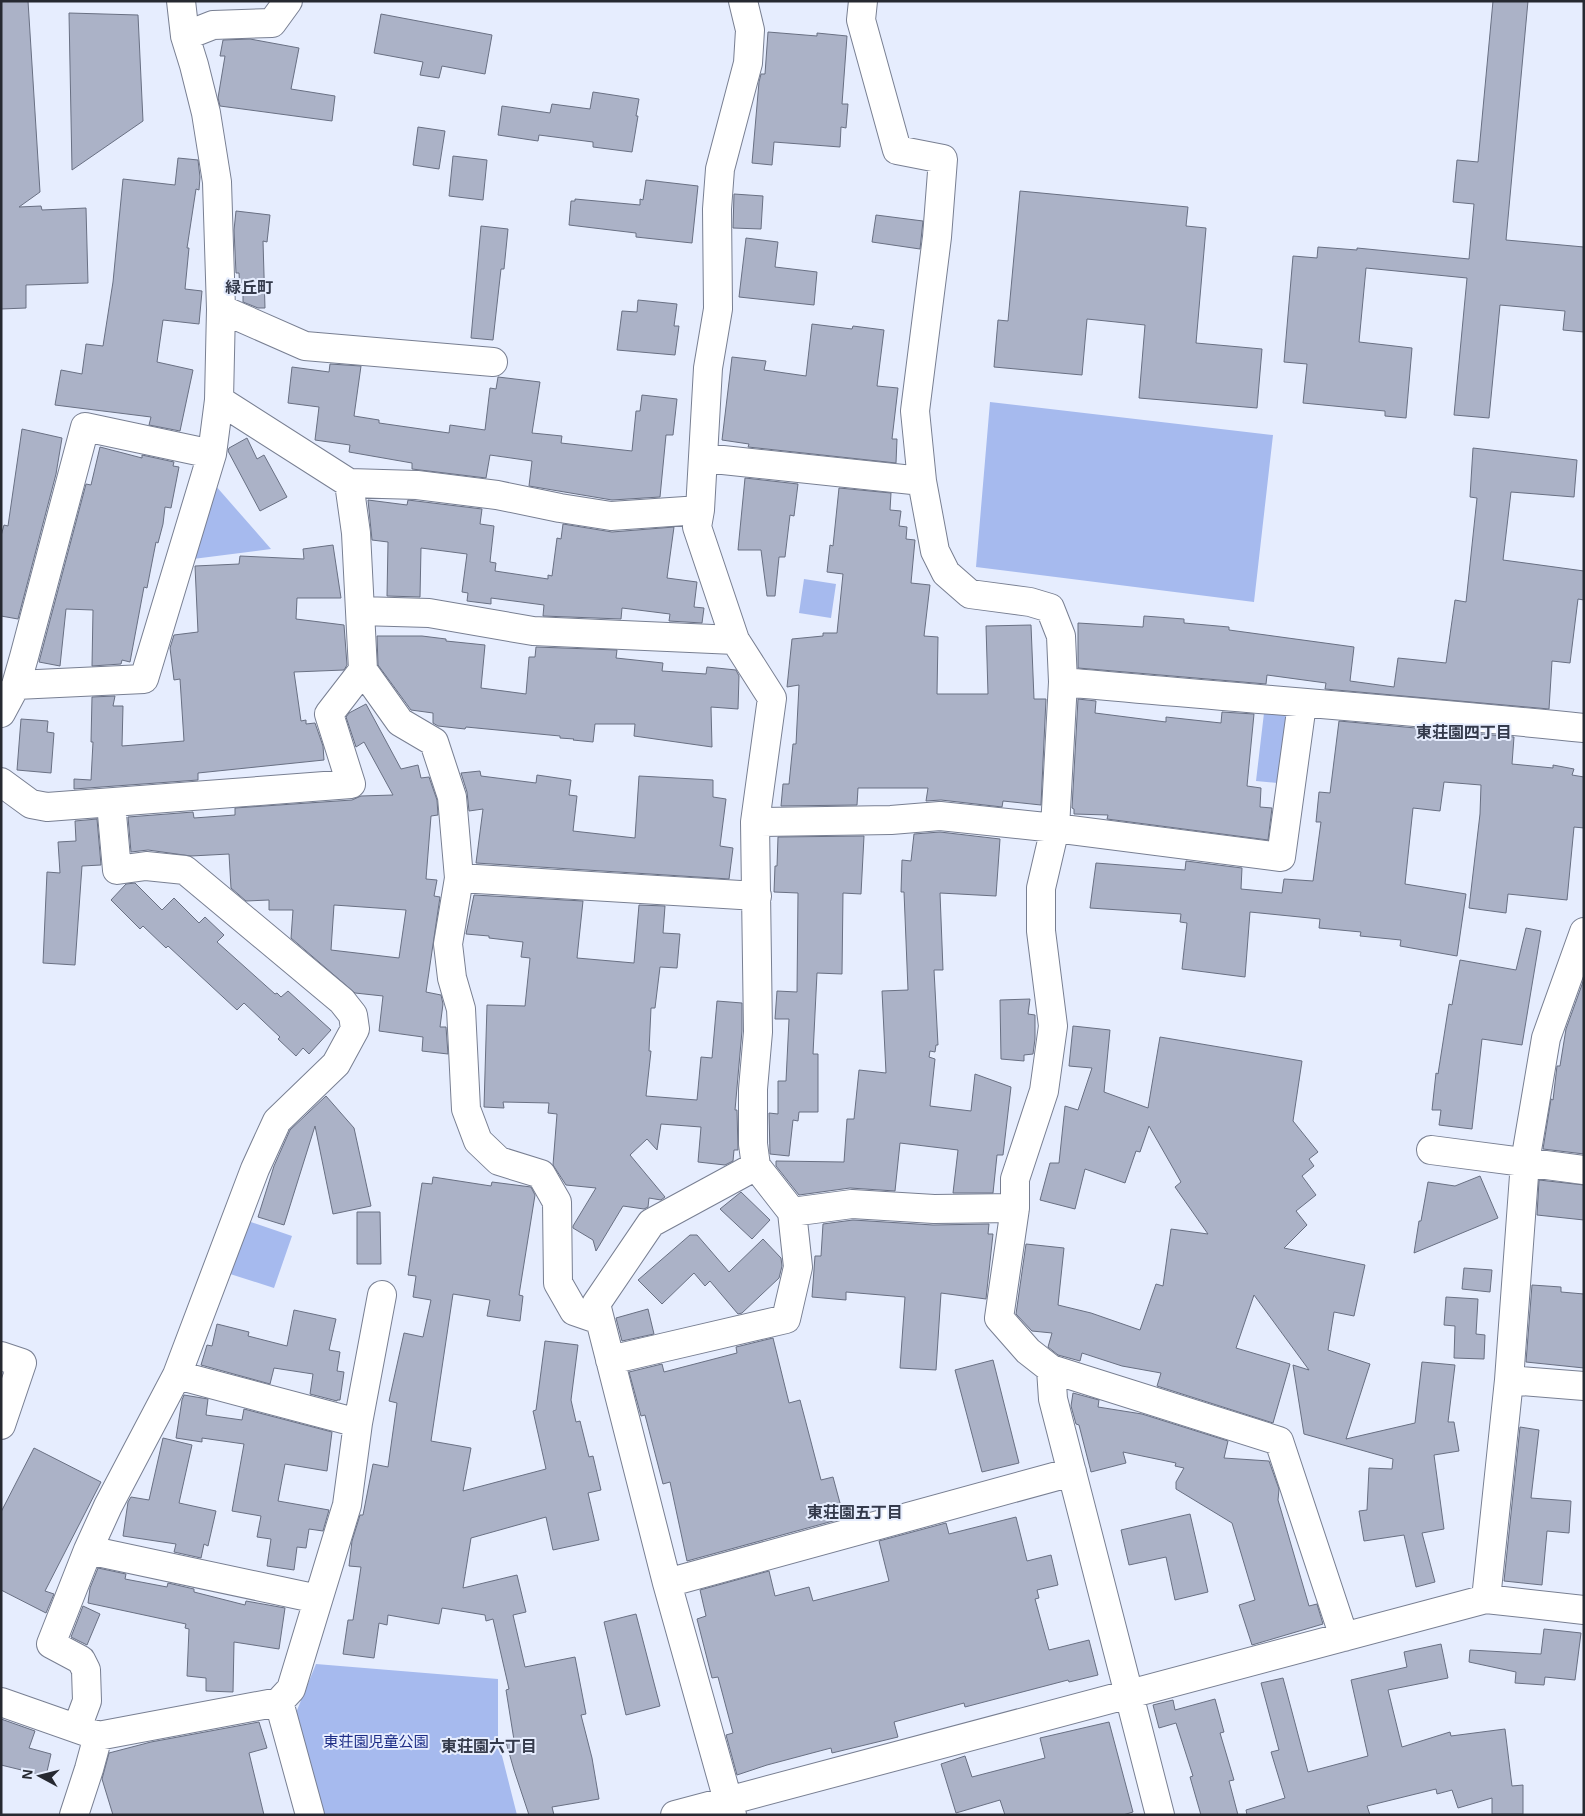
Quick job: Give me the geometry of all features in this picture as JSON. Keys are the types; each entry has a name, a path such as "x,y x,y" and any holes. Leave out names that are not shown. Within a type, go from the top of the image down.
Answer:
{"street":[{"path":"16,685 144,679 212,454 219,400 222,309 217,182 206,113 185,36 180,1"},
{"path":"185,36 213,25 272,23 288,1"},
{"path":"610,1360 786,1319 798,1267 792,1212 756,1166 753,1144 753,1089 758,1032 756,822 772,698 735,640 698,527 704,458 708,368 718,309 717,209 720,170 748,63 750,30 744,1"},
{"path":"863,1 860,20 897,150 943,159 938,237 914,411 922,481 935,551 946,573 970,594 1030,602 1050,608 1061,636 1063,682 1055,828 1042,888 1041,931 1053,1026 1044,1091 1015,1179 1015,1208 999,1318 1028,1351 1051,1369 1279,1442 1344,1637"},
{"path":"222,309 305,346 493,362"},
{"path":"219,400 349,482 417,485 497,495 611,516 700,510"},
{"path":"1,713 16,685 85,427 212,454"},
{"path":"704,458 922,481"},
{"path":"349,482 356,533 363,670 400,722 434,742 452,797 459,878 448,944 452,978 461,1009 466,1109 478,1141 499,1161 541,1174 557,1202 558,1283 574,1311 600,1320"},
{"path":"360,611 429,613 533,631 735,640"},
{"path":"1,782 31,804 47,807 351,784 329,714 363,670"},
{"path":"1063,682 1302,704 1439,713 1584,728"},
{"path":"756,822 892,820 940,816 1055,828 1281,857 1302,704"},
{"path":"74,1815 90,1769 86,1670 81,1660 51,1644 88,1550 108,1506 177,1375 255,1169 276,1121 336,1064 355,1029 353,1015 342,1001 185,870 146,866 117,870 111,803"},
{"path":"459,878 757,896"},
{"path":"1486,1599 1509,1380 1525,1162 1546,1038 1584,932"},
{"path":"1430,1150 1584,1170"},
{"path":"730,1808 667,1583 596,1304 651,1223 756,1166"},
{"path":"792,1212 852,1204 934,1209 1015,1208"},
{"path":"1,1702 88,1732 279,1702 291,1689 347,1505 358,1423 382,1295"},
{"path":"1,1356 22,1363 1,1426"},
{"path":"1051,1369 1053,1399 1160,1815"},
{"path":"177,1375 358,1423"},
{"path":"1509,1380 1584,1386"},
{"path":"667,1583 1072,1472"},
{"path":"88,1550 318,1599"},
{"path":"676,1815 730,1808 1128,1694 1486,1599 1584,1610"},
{"path":"279,1702 310,1815"}],"green space":[{"path":"990,402 1273,435 1254,602 976,567"},
{"path":"215,485 271,549 193,559"},
{"path":"804,579 836,584 831,618 799,613"},
{"path":"1264,713 1287,716 1287,784 1256,781"},
{"path":"245,1220 292,1236 274,1288 227,1273"},
{"name":"東荘園児童公園","path":"316,1664 498,1679 498,1740 517,1815 320,1815 293,1720"}],"building":[{"path":"1,1 28,1 40,192 19,207 41,206 42,210 86,208 88,283 26,285 26,308 1,309"},
{"path":"1493,1 1528,1 1506,240 1584,247 1584,332 1563,330 1565,311 1500,305 1489,418 1454,415 1467,278 1366,268 1359,342 1412,348 1406,418 1385,416 1385,411 1303,403 1307,364 1284,362 1293,256 1317,258 1318,247 1357,250 1357,248 1469,259 1474,204 1453,202 1457,160 1478,162"},
{"path":"69,13 138,15 143,121 72,170"},
{"path":"381,14 492,35 485,74 442,66 439,78 420,75 423,62 374,53"},
{"path":"768,32 817,36 817,33 847,36 842,104 848,104 846,128 841,127 840,147 774,142 772,165 752,163 759,82 761,74 765,74"},
{"path":"250,39 299,48 291,89 335,96 332,121 220,106 218,98 225,56 220,56 223,40"},
{"path":"593,92 639,99 632,152 593,147 593,142 539,135 538,141 498,135 502,106 550,113 552,104 590,109"},
{"path":"418,127 445,131 439,169 413,165"},
{"path":"453,156 487,160 483,200 449,196"},
{"path":"178,158 198,160 199,190 196,189 187,248 189,248 185,289 202,291 199,324 163,320 157,362 193,370 180,431 149,425 151,417 55,405 61,370 82,374 86,344 103,346 113,282 123,179 175,185"},
{"path":"646,180 698,186 692,243 636,237 636,233 569,225 571,201 575,201 575,199 640,205 640,199 643,200"},
{"path":"1020,191 1188,207 1186,226 1206,228 1196,343 1262,349 1257,408 1139,398 1145,325 1087,319 1082,375 994,367 998,320 1008,321"},
{"path":"734,194 763,196 761,229 733,228"},
{"path":"236,211 270,215 267,242 263,241 265,308 258,308 243,302 243,292 240,292 239,273 236,273 234,230"},
{"path":"876,215 923,221 920,249 872,242"},
{"path":"481,226 508,229 504,269 501,269 493,340 471,338"},
{"path":"746,238 778,242 775,267 817,272 814,305 739,297"},
{"path":"638,300 677,304 674,326 679,326 675,355 617,350 622,311 637,312"},
{"path":"812,324 852,329 853,326 884,330 877,386 898,388 892,439 897,439 896,463 748,447 749,444 722,440 732,357 766,361 764,370 806,376"},
{"path":"330,364 361,366 354,416 379,420 379,423 449,433 450,425 485,430 490,388 496,389 498,377 540,382 532,433 562,436 561,443 632,451 636,411 640,411 642,395 677,399 673,435 666,435 660,497 612,500 529,486 532,461 490,455 486,478 412,469 412,463 349,452 350,445 315,440 319,407 288,403 292,367 329,372"},
{"path":"22,429 62,438 56,474 18,619 1,616 1,536 4,525 8,526"},
{"path":"247,438 257,459 264,455 287,497 260,511 228,451 229,448"},
{"path":"100,447 142,458 142,455 174,462 173,466 179,467 171,508 165,507 163,524 158,543 156,542 147,588 144,587 130,662 122,660 121,664 92,666 93,610 66,609 60,666 39,662 86,484 91,485"},
{"path":"1473,448 1577,460 1574,497 1511,492 1503,560 1584,571 1584,600 1578,599 1570,663 1552,661 1549,709 1325,689 1326,683 1267,675 1266,684 1078,668 1078,623 1143,627 1144,616 1184,619 1184,623 1229,627 1229,630 1354,647 1350,681 1394,687 1398,658 1446,663 1455,600 1466,602 1477,498 1470,497"},
{"path":"745,478 798,484 794,516 790,515 785,557 779,557 775,596 767,596 761,550 738,550"},
{"path":"839,488 891,493 890,510 901,511 899,526 907,527 906,539 915,540 911,583 930,585 924,636 938,637 937,694 988,694 986,626 1031,625 1034,699 1046,699 1041,805 1003,801 1002,807 941,800 926,801 928,788 858,788 857,805 781,806 783,784 789,784 793,744 796,744 799,685 787,687 792,639 823,636 823,633 837,633 843,574 827,572 830,545 833,546"},
{"path":"368,500 407,505 408,500 482,509 480,524 494,526 490,562 496,563 495,571 548,579 548,575 552,576 557,538 561,539 563,524 612,532 674,527 667,578 697,582 694,607 704,608 702,623 669,621 670,614 622,608 621,619 543,616 544,605 491,598 491,604 467,601 468,593 462,592 467,554 421,548 420,597 387,596 388,542 372,540"},
{"path":"333,545 341,598 297,598 296,619 344,625 347,665 344,670 294,672 301,721 306,720 306,724 315,723 323,746 324,760 198,773 198,780 74,789 74,779 91,780 93,742 91,742 92,697 115,696 113,706 123,706 122,746 184,741 180,679 174,680 170,648 174,635 198,632 195,566 239,564 240,556 304,559 303,549"},
{"path":"377,636 422,636 446,639 446,641 485,645 481,688 526,694 529,657 535,657 536,647 617,650 616,658 663,663 662,671 706,674 707,667 736,670 739,676 738,709 711,707 712,747 634,736 635,724 595,724 593,742 560,738 560,736 438,726 433,723 433,713 411,710 378,665"},
{"path":"1078,699 1096,701 1095,713 1166,722 1166,717 1221,723 1222,712 1254,714 1247,786 1261,788 1260,807 1272,808 1268,840 1107,819 1108,815 1074,814 1074,809 1072,808"},
{"path":"366,704 401,769 418,765 421,778 429,777 437,800 438,815 431,816 426,879 437,880 434,896 440,897 426,992 441,995 443,1004 440,1027 446,1027 448,1054 422,1051 423,1037 379,1031 383,996 355,993 291,938 293,910 269,910 269,900 246,901 231,888 229,854 191,856 148,850 131,852 128,817 193,812 194,818 235,815 235,808 352,800 361,796 393,795 364,742 356,747 346,717 349,713","holes":["334,905 406,910 399,958 331,950"]},
{"path":"21,719 48,721 47,732 54,733 51,773 17,770"},
{"path":"1339,721 1514,737 1512,764 1553,768 1553,765 1574,769 1572,775 1584,777 1584,828 1574,827 1567,900 1508,894 1506,913 1469,908 1480,814 1481,785 1444,782 1440,811 1413,808 1405,884 1466,894 1457,956 1400,946 1401,940 1360,936 1361,932 1319,928 1320,919 1250,912 1245,977 1182,969 1187,923 1180,922 1181,914 1090,908 1096,863 1185,870 1186,861 1242,868 1241,889 1282,893 1284,879 1313,881 1321,822 1316,822 1319,792 1330,793"},
{"path":"480,771 481,776 536,783 537,775 571,780 569,795 577,796 573,831 635,838 639,776 713,780 713,797 726,799 720,846 733,848 729,879 476,863 483,809 469,811 467,792 461,773"},
{"path":"97,819 101,865 82,866 75,965 43,963 47,872 60,873 58,842 76,841 75,821"},
{"path":"940,832 1000,839 996,896 940,893 943,970 934,970 938,1045 936,1045 935,1052 930,1051 929,1057 935,1059 930,1106 971,1111 975,1074 1011,1087 1003,1155 997,1155 993,1193 953,1193 958,1150 900,1143 895,1191 850,1188 799,1195 776,1166 776,1161 844,1162 847,1119 854,1119 859,1070 886,1073 882,991 908,990 904,892 901,892 902,860 911,861 914,834"},
{"path":"864,836 861,894 843,893 842,974 817,973 813,1054 818,1054 818,1112 799,1112 798,1121 793,1120 789,1156 770,1154 769,1113 778,1114 778,1081 786,1081 789,1019 775,1019 777,991 797,992 798,893 774,892 778,837"},
{"path":"135,883 162,910 174,898 199,923 205,917 224,935 217,942 275,994 277,993 281,997 288,991 331,1030 309,1054 303,1048 296,1056 278,1039 280,1037 244,1003 237,1010 168,946 166,948 143,926 140,929 111,900 126,884"},
{"path":"474,895 583,901 577,958 634,963 639,905 665,906 663,933 680,934 677,968 660,967 655,1008 651,1008 649,1051 651,1051 646,1096 697,1100 701,1057 712,1058 717,1001 742,1003 742,1031 735,1110 737,1110 738,1150 734,1150 733,1161 725,1165 698,1162 701,1127 661,1124 657,1150 647,1139 630,1155 665,1197 661,1200 649,1198 648,1207 644,1209 623,1206 596,1251 593,1240 573,1228 573,1226 596,1188 566,1185 553,1165 557,1114 548,1113 549,1103 503,1102 504,1108 484,1107 487,1005 525,1006 530,958 521,957 523,942 466,934"},
{"path":"1526,928 1541,931 1522,1045 1482,1039 1472,1129 1439,1125 1441,1110 1432,1110 1436,1073 1438,1074 1449,1004 1452,1005 1460,960 1516,970"},
{"path":"1584,979 1584,1154 1543,1149 1551,1099 1553,1100 1557,1066 1560,1066 1566,1029"},
{"path":"1030,999 1028,1014 1035,1015 1033,1054 1024,1055 1024,1061 1001,1059 1000,1000"},
{"path":"1073,1026 1110,1030 1104,1092 1148,1108 1160,1037 1302,1061 1293,1121 1318,1152 1309,1159 1314,1166 1302,1176 1316,1195 1296,1211 1307,1225 1284,1248 1365,1265 1354,1316 1334,1312 1328,1350 1370,1364 1346,1439 1415,1423 1422,1362 1455,1365 1448,1422 1454,1422 1459,1451 1434,1455 1444,1529 1422,1533 1435,1582 1416,1587 1404,1535 1364,1541 1359,1511 1367,1510 1369,1468 1392,1469 1393,1459 1304,1434 1293,1365 1309,1370 1254,1295 1236,1348 1290,1364 1273,1423 1157,1386 1161,1373 1122,1366 1082,1353 1080,1361 1058,1355 1048,1347 1052,1333 1032,1331 1016,1314 1026,1244 1064,1248 1058,1305 1091,1313 1140,1330 1156,1284 1163,1286 1171,1229 1208,1234 1175,1187 1181,1182 1149,1126 1140,1152 1136,1151 1125,1183 1085,1169 1075,1209 1040,1200 1050,1163 1059,1163 1065,1106 1078,1110 1092,1068 1069,1066"},
{"path":"326,1096 354,1128 371,1206 333,1214 315,1126 284,1225 258,1217 274,1166 290,1130"},
{"path":"1480,1176 1498,1218 1414,1253 1428,1182 1455,1186"},
{"path":"433,1177 491,1186 492,1182 531,1187 535,1195 519,1295 523,1296 520,1321 487,1316 490,1300 453,1294 431,1441 471,1448 463,1491 546,1469 533,1411 536,1410 545,1341 578,1345 571,1400 576,1422 580,1421 589,1457 593,1456 601,1490 588,1493 599,1540 553,1550 546,1517 471,1538 463,1588 517,1575 526,1612 513,1615 525,1667 575,1657 586,1714 581,1715 592,1758 599,1799 552,1807 554,1815 529,1815 514,1770 506,1742 514,1740 506,1690 509,1689 493,1619 486,1621 485,1615 442,1608 439,1624 388,1615 387,1625 379,1623 374,1658 343,1654 348,1620 353,1620 361,1567 349,1566 352,1541 360,1515 363,1515 373,1464 388,1467 397,1403 389,1401 404,1333 423,1337 431,1300 413,1297 416,1276 408,1275 422,1183 432,1184"},
{"path":"1539,1180 1584,1185 1584,1220 1537,1215"},
{"path":"741,1192 770,1220 752,1239 720,1209"},
{"path":"357,1212 380,1212 381,1264 357,1264"},
{"path":"853,1220 933,1225 989,1224 988,1234 993,1234 986,1299 941,1293 936,1370 900,1368 905,1297 846,1292 846,1300 812,1297 815,1256 821,1256 823,1224"},
{"path":"690,1235 697,1235 729,1272 763,1239 781,1258 782,1266 779,1278 742,1313 738,1314 710,1281 705,1286 694,1273 662,1304 638,1280"},
{"path":"1464,1268 1492,1270 1490,1292 1462,1289"},
{"path":"1532,1285 1561,1287 1561,1292 1584,1294 1584,1368 1526,1362"},
{"path":"1446,1297 1478,1299 1476,1334 1485,1335 1484,1359 1454,1358 1455,1326 1444,1325"},
{"path":"648,1309 654,1334 622,1341 616,1318"},
{"path":"294,1310 336,1319 329,1350 340,1352 337,1371 344,1372 340,1400 337,1401 310,1394 313,1374 274,1368 270,1384 201,1365 207,1345 212,1346 217,1324 249,1332 248,1336 287,1346"},
{"path":"773,1338 789,1403 800,1400 821,1480 833,1477 844,1518 687,1561 670,1482 663,1484 645,1415 641,1416 629,1372 662,1364 664,1372 737,1353 736,1347"},
{"path":"993,1360 1019,1463 982,1472 955,1370"},
{"path":"1073,1393 1099,1400 1098,1407 1142,1414 1228,1441 1224,1458 1269,1461 1279,1489 1278,1500 1309,1606 1317,1604 1323,1624 1252,1645 1239,1605 1255,1600 1232,1523 1176,1489 1176,1482 1184,1468 1175,1466 1176,1463 1123,1452 1126,1463 1091,1472 1079,1425 1076,1424 1071,1406"},
{"path":"184,1395 208,1399 206,1415 242,1420 244,1409 332,1432 327,1471 285,1464 278,1501 329,1510 323,1531 309,1529 306,1548 297,1547 294,1570 267,1566 271,1539 257,1537 261,1516 232,1511 244,1444 202,1438 202,1442 176,1438"},
{"path":"1520,1427 1539,1430 1531,1498 1571,1501 1569,1533 1547,1531 1542,1585 1504,1581"},
{"path":"163,1438 192,1445 179,1503 216,1511 208,1546 204,1544 201,1558 174,1552 176,1544 123,1536 128,1502 131,1497 149,1500"},
{"path":"34,1448 101,1482 45,1591 54,1594 46,1613 1,1590 1,1512"},
{"path":"1190,1514 1208,1592 1175,1600 1166,1557 1129,1565 1121,1530"},
{"path":"1016,1517 1027,1561 1051,1555 1058,1585 1037,1590 1039,1598 1035,1599 1049,1650 1089,1640 1098,1675 1069,1682 1068,1680 965,1707 964,1703 894,1722 898,1737 832,1753 831,1748 737,1775 726,1735 733,1733 718,1677 712,1678 697,1619 706,1616 700,1590 769,1571 775,1596 809,1587 813,1601 889,1581 879,1541 946,1523 949,1534"},
{"path":"98,1568 126,1574 125,1579 167,1587 168,1583 194,1589 194,1592 245,1605 246,1601 285,1608 279,1649 234,1642 233,1692 206,1691 206,1678 187,1676 189,1629 185,1628 186,1624 88,1603 90,1588"},
{"path":"83,1606 100,1614 87,1645 71,1637"},
{"path":"636,1614 660,1706 626,1715 604,1622"},
{"path":"1544,1629 1581,1633 1575,1680 1545,1677 1544,1685 1515,1683 1516,1672 1469,1662 1470,1650 1541,1654"},
{"path":"1441,1644 1448,1678 1388,1690 1402,1747 1450,1732 1451,1736 1505,1729 1512,1786 1523,1785 1523,1814 1492,1814 1492,1798 1458,1808 1452,1790 1437,1794 1436,1789 1367,1806 1370,1815 1247,1815 1246,1810 1285,1798 1271,1752 1279,1750 1261,1683 1283,1678 1308,1772 1368,1756 1351,1680 1407,1667 1404,1652"},
{"path":"1215,1699 1224,1732 1220,1733 1234,1780 1229,1781 1238,1815 1201,1815 1190,1777 1193,1776 1176,1723 1159,1728 1153,1705 1173,1700 1175,1710"},
{"path":"1,1719 35,1731 29,1748 51,1754 46,1776 1,1765"},
{"path":"259,1722 267,1748 249,1753 264,1815 113,1815 102,1779 109,1753 151,1742"},
{"path":"1109,1722 1133,1812 1123,1815 1005,1815 1000,1800 956,1813 941,1764 965,1756 972,1777 1045,1758 1040,1738"}],"district":[{"name":"緑丘町","path":"249,287"},
{"name":"東荘園四丁目","path":"1464,732"},
{"name":"東荘園五丁目","path":"855,1512"},
{"name":"東荘園六丁目","path":"489,1746"}]}
